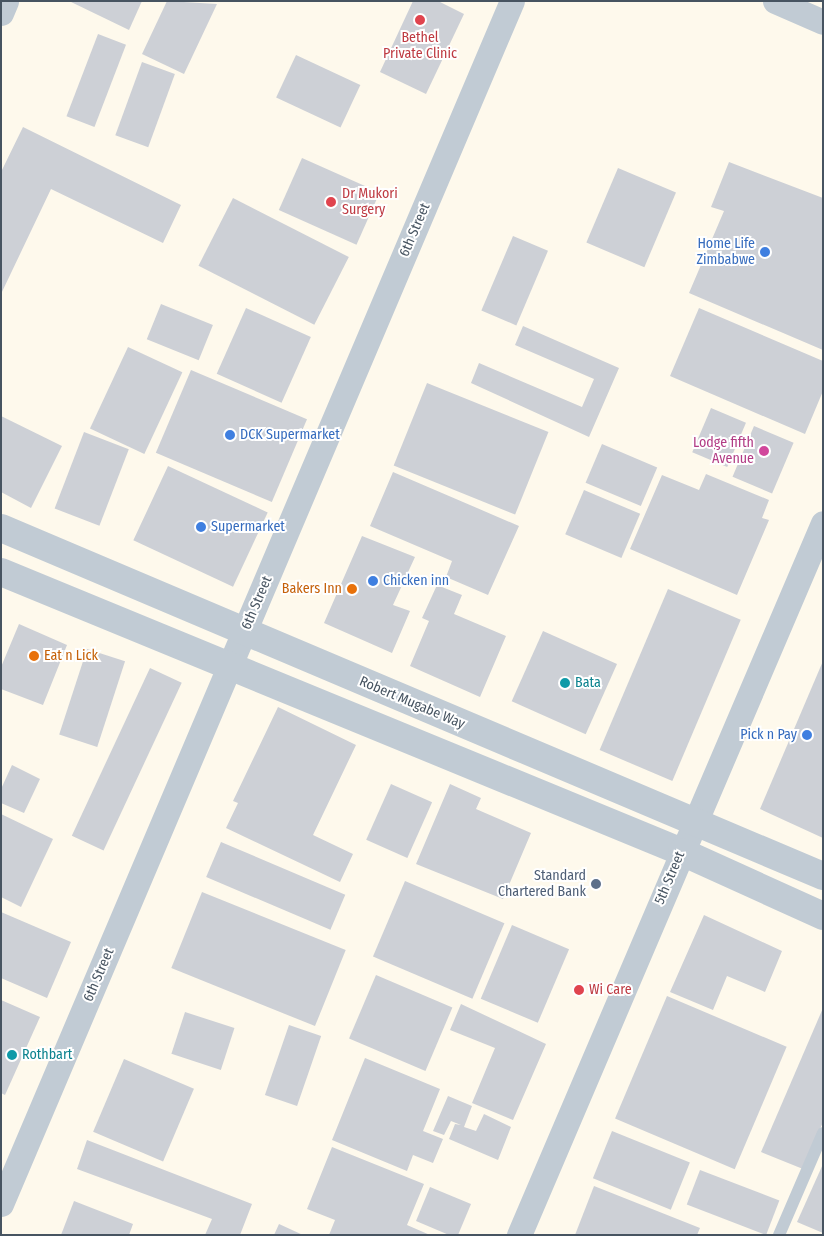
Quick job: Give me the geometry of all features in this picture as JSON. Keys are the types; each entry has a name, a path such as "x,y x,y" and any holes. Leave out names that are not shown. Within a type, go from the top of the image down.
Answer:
{"street":[{"path":"1,14 6,1"},
{"name":"6th Street","path":"1,1204 512,1"},
{"path":"775,1 823,22"},
{"name":"5th Street","path":"519,1235 694,821 823,523"},
{"name":"Robert Mugabe Way","path":"1,528 245,633 823,876"},
{"path":"1,572 682,852 823,916"}],"lane":[{"path":"779,1235 823,1133"}],"shaded area":[{"path":"1,1 823,1 823,1235 1,1235"}],"building":[{"path":"69,1 142,1 129,30"},
{"path":"167,1 217,4 184,74 142,54"},
{"path":"413,1 438,1 464,14 426,94 380,72"},
{"path":"98,34 126,45 94,127 66,116"},
{"path":"296,55 360,85 340,128 276,98"},
{"path":"142,62 175,74 148,147 115,135"},
{"path":"23,127 181,205 163,243 51,189 1,294 1,172"},
{"name":"Dr Mukori Surgery","path":"302,158 380,193 356,245 279,210"},
{"name":"Home Life Zimbabwe","path":"729,162 823,198 823,350 689,293 724,211 711,207"},
{"path":"618,168 676,193 644,267 586,243"},
{"path":"233,198 349,257 314,325 198,266"},
{"path":"513,236 548,251 516,325 481,311"},
{"path":"161,304 213,325 199,360 147,339"},
{"path":"246,308 311,337 282,403 217,374"},
{"path":"699,308 823,361 823,391 805,434 670,376"},
{"path":"523,326 619,368 589,437 471,383 479,363 582,407 594,379 515,345"},
{"path":"128,347 182,372 144,454 90,429"},
{"name":"DCK Supermarket","path":"191,370 307,419 272,502 156,453"},
{"path":"427,383 548,432 515,515 394,466"},
{"path":"711,408 746,423 727,467 692,452"},
{"path":"1,416 62,446 31,508 1,492"},
{"path":"754,426 794,443 772,493 733,477"},
{"path":"84,432 129,449 99,526 55,509"},
{"path":"602,444 657,467 641,506 586,483"},
{"name":"Supermarket","path":"168,466 268,512 233,587 133,540"},
{"path":"393,472 519,526 488,595 446,577 452,561 370,526"},
{"path":"706,474 769,500 762,518 769,520 737,595 630,549 662,475 699,490"},
{"path":"584,490 640,514 621,558 565,534"},
{"name":"Chicken inn","path":"362,536 415,557 393,605 410,611 392,653 324,623"},
{"path":"437,585 462,595 454,614 506,636 480,697 410,666 429,621 422,618"},
{"path":"668,589 741,620 672,781 600,750"},
{"name":"Eat n Lick","path":"19,624 67,645 43,705 1,689 1,667"},
{"name":"Bata","path":"543,631 617,664 586,734 512,701"},
{"path":"87,649 125,661 97,747 59,735"},
{"name":"Pick n Pay","path":"823,661 823,838 760,809"},
{"path":"150,668 182,683 104,850 72,836"},
{"path":"278,707 356,745 313,835 353,854 340,882 226,828 238,803 233,801"},
{"path":"12,765 40,779 24,813 1,803 1,789"},
{"path":"391,784 432,802 407,858 366,840"},
{"path":"450,784 481,798 476,809 531,833 503,899 416,864"},
{"path":"1,814 53,839 21,907 1,897"},
{"path":"221,842 345,895 330,930 206,877"},
{"path":"405,881 504,923 472,999 373,956"},
{"path":"202,892 346,950 315,1026 171,968"},
{"path":"1,912 71,942 47,998 1,978"},
{"path":"704,915 782,951 765,992 727,976 713,1010 670,992"},
{"path":"512,925 569,949 538,1023 481,999"},
{"path":"376,975 452,1007 425,1071 349,1039"},
{"path":"667,996 787,1047 735,1169 615,1118"},
{"name":"Rothbart","path":"1,1000 40,1017 5,1095 1,1093"},
{"path":"461,1004 546,1044 513,1120 472,1103 495,1048 450,1030"},
{"path":"823,1008 823,1122 803,1169 761,1152"},
{"path":"185,1012 234,1028 221,1070 171,1054"},
{"path":"289,1025 321,1036 297,1106 265,1095"},
{"path":"365,1058 440,1089 423,1131 443,1139 433,1163 413,1155 407,1171 332,1140"},
{"path":"124,1059 194,1089 163,1161 93,1132"},
{"path":"448,1096 472,1106 464,1127 476,1131 484,1114 511,1127 498,1160 449,1139 455,1124 461,1125 451,1121 444,1135 433,1131"},
{"path":"612,1131 690,1162 671,1210 593,1178"},
{"path":"87,1140 252,1204 240,1235 205,1235 212,1219 77,1169"},
{"path":"332,1147 424,1184 407,1225 430,1235 329,1235 335,1220 307,1209"},
{"path":"823,1164 823,1233 797,1222"},
{"path":"700,1170 779,1200 766,1235 687,1205"},
{"path":"594,1186 700,1228 697,1235 575,1235"},
{"path":"430,1187 471,1204 458,1235 449,1235 416,1221"},
{"path":"74,1201 133,1224 129,1235 61,1235"},
{"path":"279,1224 303,1235 274,1235"}],"place":[{"name":"Bethel Private Clinic","path":"420,20"},
{"name":"Dr Mukori Surgery","path":"331,202"},
{"name":"Home Life Zimbabwe","path":"765,252"},
{"name":"DCK Supermarket","path":"230,435"},
{"name":"Lodge fifth Avenue","path":"764,451"},
{"name":"Supermarket","path":"201,527"},
{"name":"Chicken inn","path":"373,581"},
{"name":"Bakers Inn","path":"352,589"},
{"name":"Eat n Lick","path":"34,656"},
{"name":"Bata","path":"565,683"},
{"name":"Pick n Pay","path":"807,735"},
{"name":"Standard Chartered Bank","path":"596,884"},
{"name":"Wi Care","path":"579,990"},
{"name":"Rothbart","path":"12,1055"}]}
